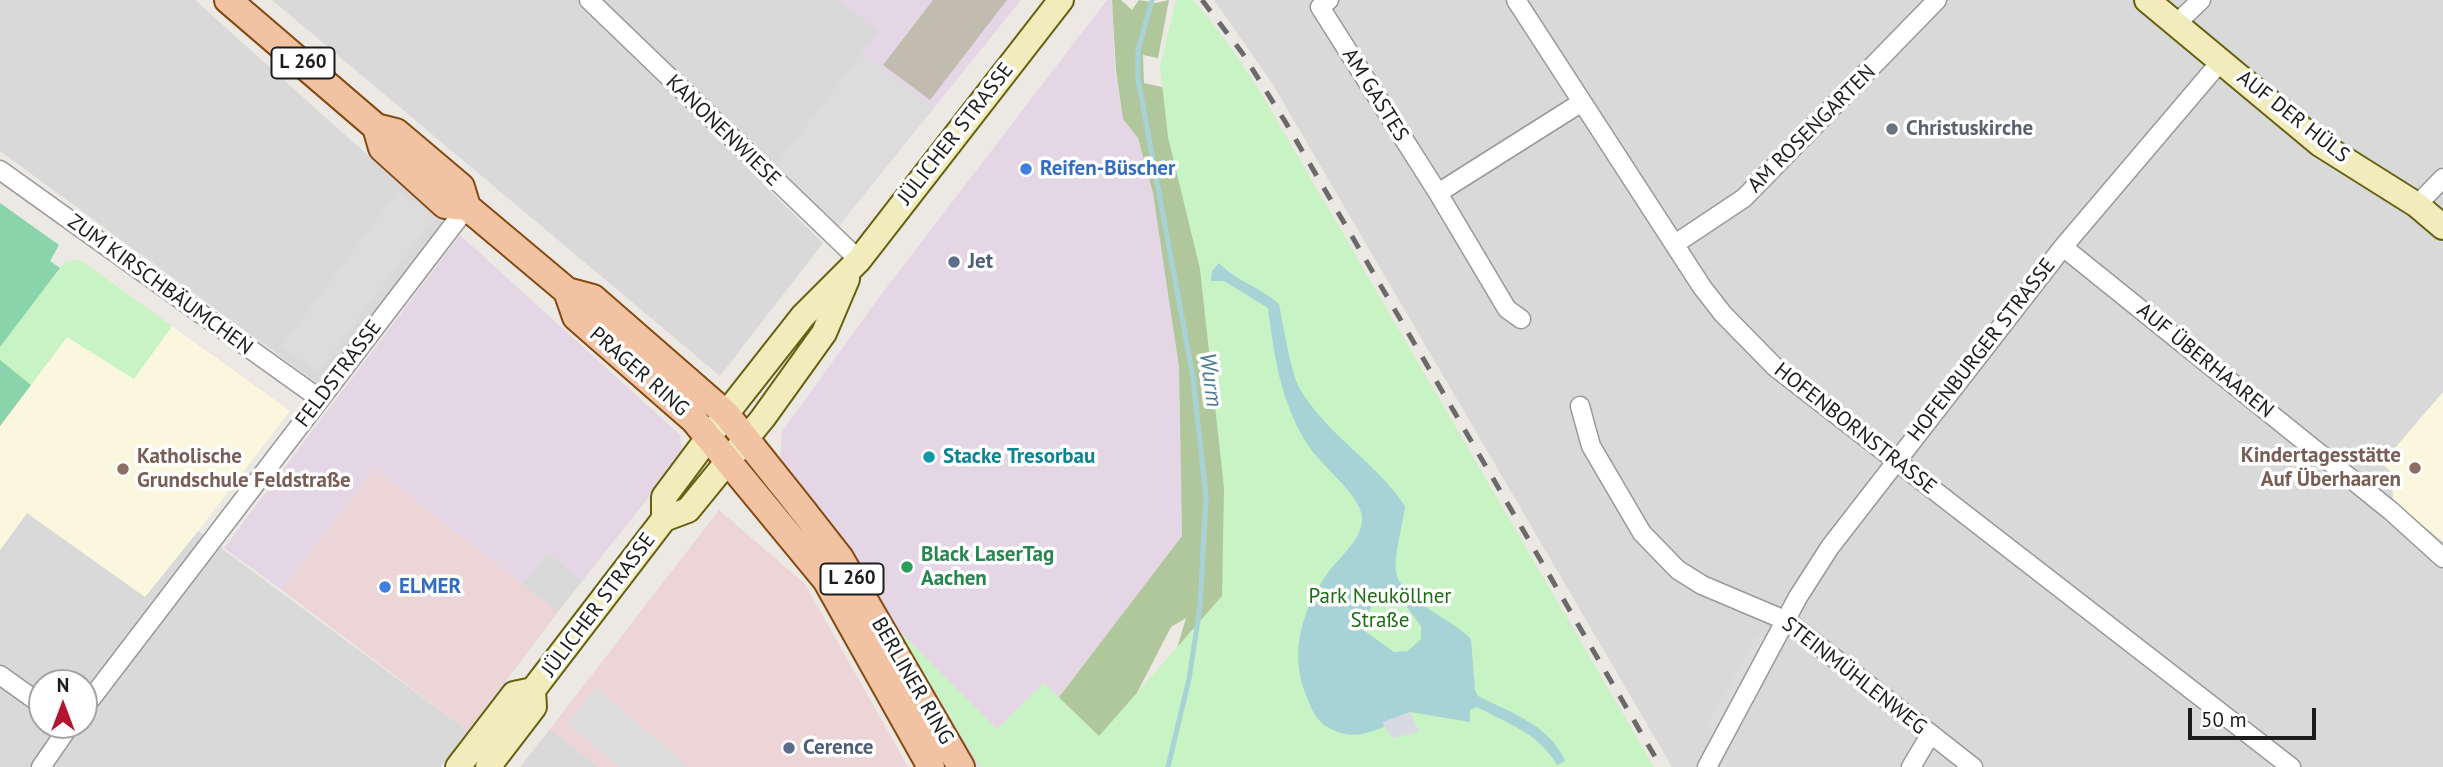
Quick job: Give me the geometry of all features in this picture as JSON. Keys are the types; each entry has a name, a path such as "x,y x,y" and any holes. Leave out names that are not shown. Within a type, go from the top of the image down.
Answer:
{"main road":[{"name":"PRAGER RING","path":"229,0 376,127 382,148 445,205 467,207 567,291 593,298 736,427"},
{"name":"JÜLICHER STRASSE","path":"488,767 534,707 534,690 664,519 688,510 719,450 736,427 803,316 855,265 1060,0"},
{"name":"AUF DER HÜLS","path":"2147,0 2320,144 2417,205 2443,227"},
{"name":"PRAGER RING","path":"567,291 576,317 684,410 719,450"},
{"name":"BERLINER RING","path":"736,427 840,558 961,767"},
{"name":"BERLINER RING","path":"719,450 826,580 931,767"},
{"name":"JÜLICHER STRASSE","path":"458,767 514,694 534,690"}],"street":[{"name":"KANONENWIESE","path":"589,0 855,265"},
{"name":"HOFENBORNSTRASSE","path":"1516,0 1702,287 1746,339 1775,367 2291,767"},
{"name":"AM ROSENGARTEN","path":"1675,244 1744,198 1937,0"},
{"path":"2176,24 2201,0"},
{"name":"AM GASTES","path":"1319,2 1507,309 1521,319"},
{"name":"HOFENBURGER STRASSE","path":"1707,767 1798,597 1830,547 2063,247 2221,61"},
{"path":"1437,193 1582,102"},
{"name":"ZUM KIRSCHBÄUMCHEN","path":"0,170 320,399"},
{"path":"2417,205 2443,178"},
{"name":"FELDSTRASSE","path":"98,690 467,207"},
{"name":"AUF ÜBERHAAREN","path":"2063,247 2391,511 2443,558"},
{"name":"STEINMÜHLENWEG","path":"1580,406 1591,446 1643,533 1658,552 1702,586 1787,621 1973,767"},
{"path":"0,675 28,695"},
{"path":"1911,767 1930,735"},
{"path":"41,767 60,739"}],"shaded area":[{"path":"0,0 195,0 454,233 325,389 0,151"},
{"path":"272,0 838,0 880,31 763,184 823,243 720,376"},
{"path":"838,0 1021,0 837,228 774,167 879,31"},
{"path":"933,0 1007,0 930,100 883,65"},
{"path":"1107,0 1112,0 1115,71 1123,119 1138,138 1153,193 1179,367 1182,536 1006,767 977,767 855,559 780,461 782,432 877,300"},
{"path":"1214,0 2443,0 2443,767 1672,767 1272,83"},
{"path":"862,53 933,108 837,228 774,167"},
{"path":"398,190 435,217 318,373 281,346"},
{"path":"460,235 680,435 682,450 677,462 582,581 548,552 522,584 375,468 282,590 224,548"},
{"name":"Katholische Grundschule Feldstraße","path":"172,326 290,411 198,531 145,597 27,513 0,550 0,426 67,337 134,378"},
{"name":"Kindertagesstätte Auf Überhaaren","path":"2443,392 2443,542 2393,500 2392,473 2382,463"},
{"path":"375,468 558,612 468,731 282,590"},
{"path":"719,510 805,584 908,767 599,767 550,729"},
{"path":"27,513 145,597 198,531 468,731 441,767 0,767 0,550"},
{"path":"548,552 582,581 558,612 522,584"},
{"path":"1757,635 1770,642 1719,733 1706,726"},
{"path":"596,687 688,767 620,767 567,724"},
{"path":"1410,712 1419,732 1392,738 1382,722"},
{"path":"550,729 599,767 520,767"}],"green space":[{"path":"1112,0 1121,0 1132,10 1139,0 1156,3 1169,0 1158,58 1143,55 1144,83 1166,88 1300,171 1653,767 1600,767 1302,433 1142,767 1186,618 1171,627 1111,743 1050,709 1182,536 1179,367 1153,193 1138,138 1123,119 1116,71"},
{"name":"Park Neuköllner Straße","path":"1176,0 1193,0 1229,45 1261,93 1654,767 980,767 898,630 997,729 1044,683 1099,736 1222,596 1224,488 1200,269 1168,137 1160,66"},
{"path":"0,203 59,245 50,261 60,268 0,347"},
{"path":"80,260 172,326 134,379 67,337 31,385 0,360 0,347 65,262"},
{"path":"0,360 31,385 0,426"}],"water":[{"path":"1219,263 1279,304 1290,361 1300,389 1324,420 1380,476 1405,506 1396,557 1399,581 1416,599 1471,639 1475,690 1478,696 1540,729 1550,738 1565,761 1557,765 1550,754 1532,737 1477,707 1470,710 1470,722 1410,712 1383,722 1384,727 1357,735 1344,734 1324,725 1317,718 1301,679 1298,662 1301,630 1320,584 1356,539 1362,524 1360,508 1308,445 1291,413 1276,362 1268,308 1224,281 1211,281 1212,271","holes":["1384,596 1401,599 1421,626 1421,639 1408,651 1394,652 1362,629 1375,598"]}],"waterway":[{"name":"Wurm","path":"1152,0 1138,50 1138,79 1193,377 1206,497 1200,607 1189,679 1168,767"}],"railway":[{"path":"1202,0 1243,54 1286,123 1661,767"}],"place":[{"name":"Christuskirche","path":"1892,129"},
{"name":"Reifen-Büscher","path":"1026,169"},
{"name":"Jet","path":"954,262"},
{"name":"Stacke Tresorbau","path":"929,457"},
{"name":"Kindertagesstätte Auf Überhaaren","path":"2415,468"},
{"name":"Katholische Grundschule Feldstraße","path":"123,469"},
{"name":"Black LaserTag Aachen","path":"907,567"},
{"name":"ELMER","path":"385,587"},
{"name":"Cerence","path":"789,748"}]}
